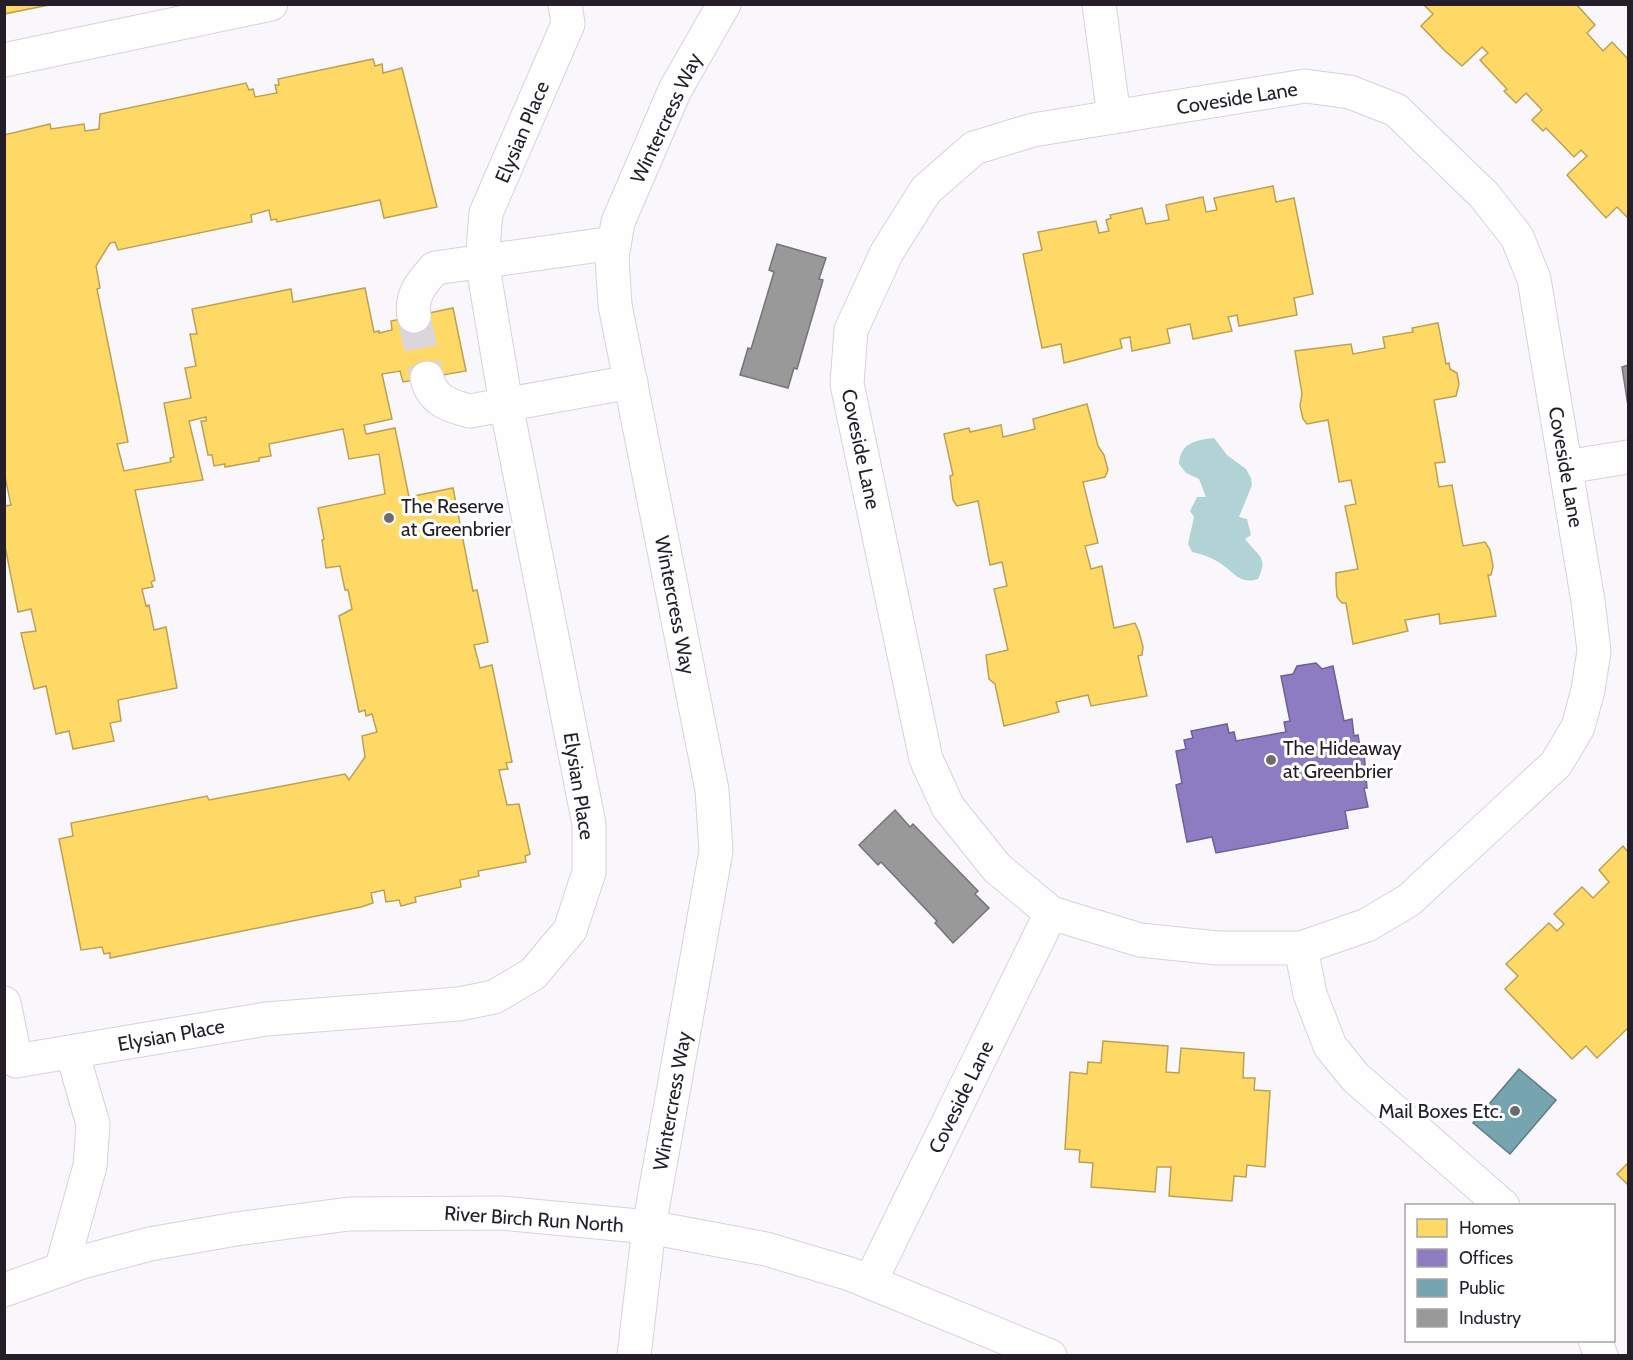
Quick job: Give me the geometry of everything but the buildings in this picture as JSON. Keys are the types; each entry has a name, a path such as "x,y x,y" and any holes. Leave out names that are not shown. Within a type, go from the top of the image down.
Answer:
{"street":[{"path":"4,60 271,4"},
{"name":"Elysian Place","path":"4,1003 16,1061 266,1019 459,1005 494,997 533,974 570,930 589,872 590,824 506,404 482,261 486,213 568,24 565,4"},
{"name":"Wintercress Way","path":"634,1356 649,1227 716,851 712,790 615,305 612,257 618,222 675,90 724,4"},
{"path":"1099,4 1114,117"},
{"name":"Coveside Lane","path":"1305,86 1350,92 1396,110 1484,195 1517,237 1534,279 1566,467 1594,651 1578,727 1556,764 1409,900 1367,925 1301,948 1217,948 1140,940 1051,913 997,868 948,807 926,759 846,384 851,330 888,252 926,190 974,148 1033,130 1305,86"},
{"path":"414,316 412,307 418,286 435,268 614,243"},
{"path":"427,378 429,389 447,406 470,411 631,382"},
{"path":"1566,467 1629,457"},
{"name":"Coveside Lane","path":"870,1282 1051,913"},
{"path":"1301,948 1310,994 1330,1046 1355,1077 1501,1204"},
{"path":"61,1270 90,1166 93,1124 72,1052"},
{"name":"River Birch Run North","path":"4,1290 61,1270 150,1244 236,1229 349,1214 502,1213 649,1227 766,1249 870,1282 1050,1356"},
{"path":"1595,1342 1601,1356"}],"water":[{"path":"1214,438 1227,455 1246,469 1251,478 1252,485 1239,517 1247,519 1251,535 1245,539 1262,561 1258,579 1246,580 1237,577 1217,561 1192,552 1188,544 1194,517 1190,511 1197,497 1206,497 1199,479 1186,473 1179,464 1180,457 1182,451 1190,444"}],"tunnel":[{"path":"414,316 427,378"}],"place":[{"name":"The Reserve at Greenbrier","path":"389,518"},
{"name":"The Hideaway at Greenbrier","path":"1271,760"},
{"name":"Mail Boxes Etc.","path":"1515,1111"}]}
